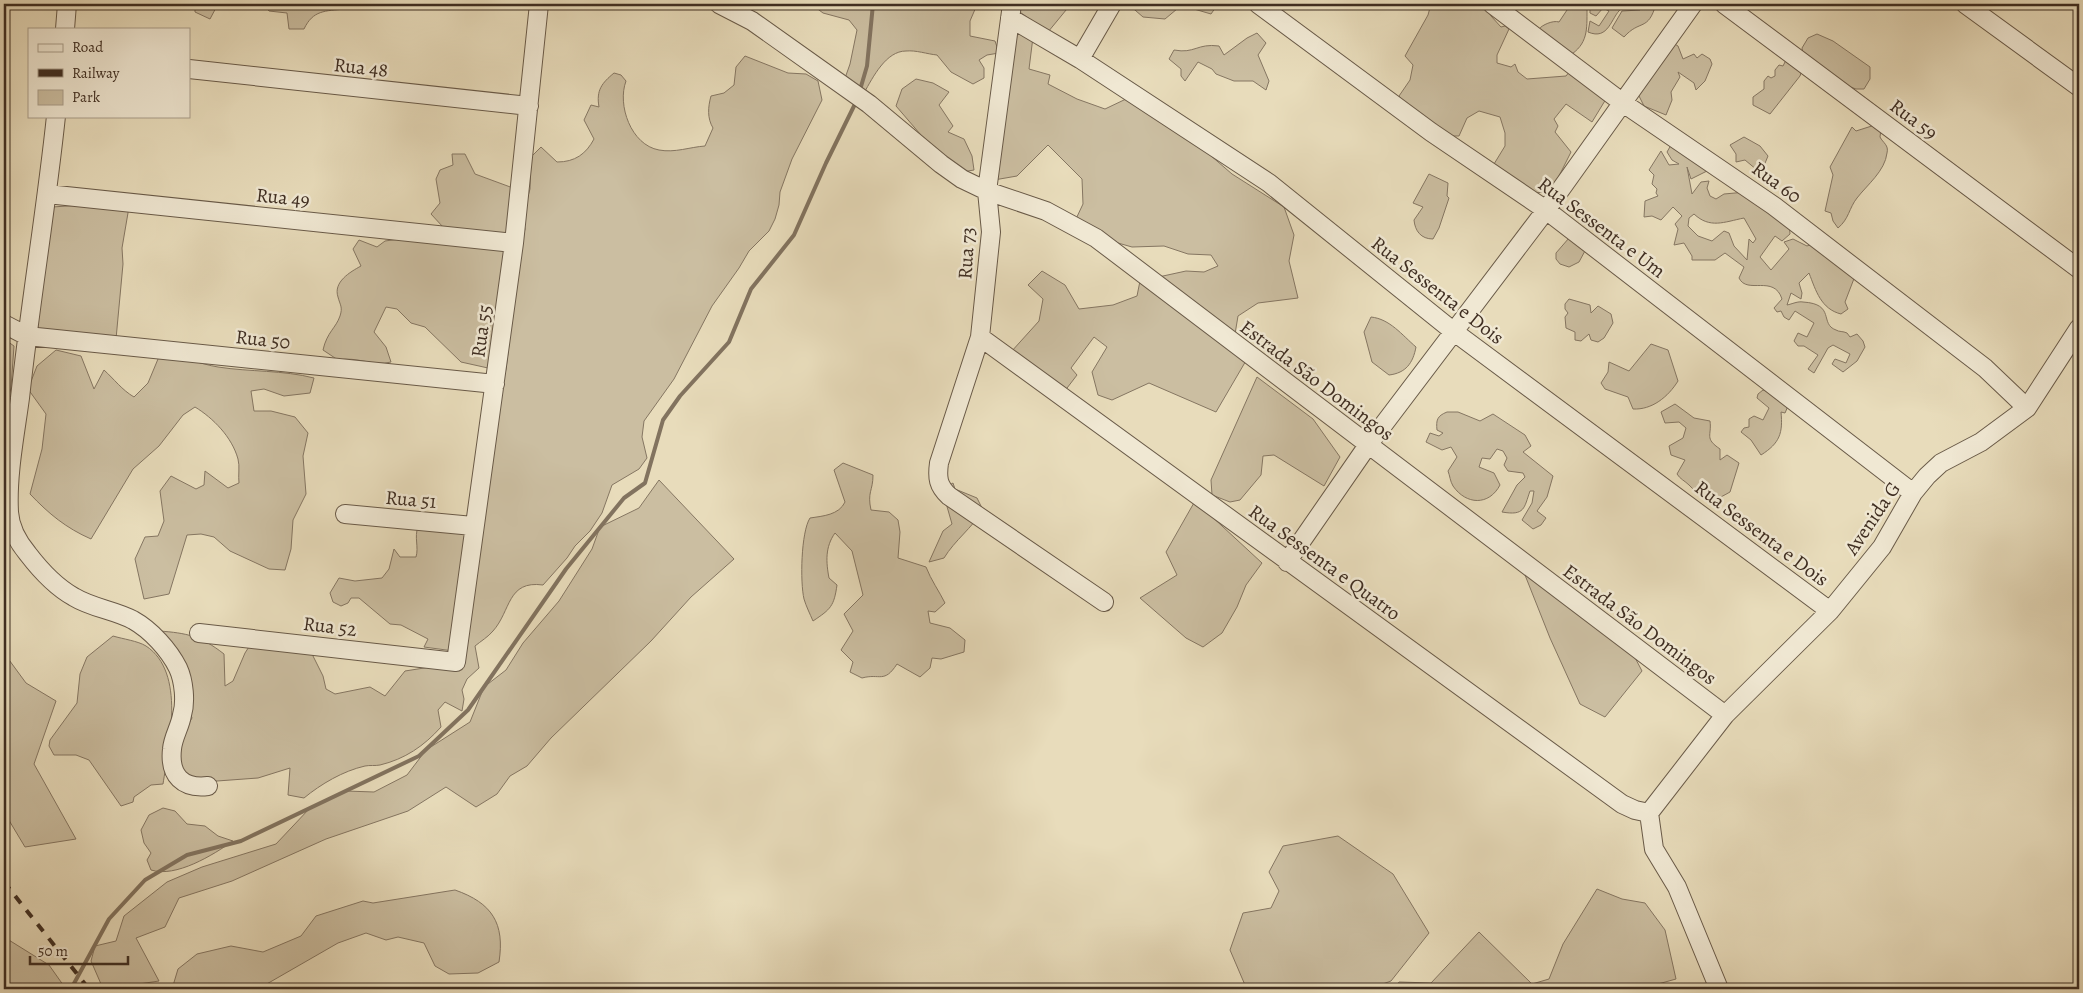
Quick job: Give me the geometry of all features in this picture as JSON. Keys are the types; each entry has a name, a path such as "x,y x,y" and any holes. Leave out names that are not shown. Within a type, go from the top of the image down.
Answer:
{"street":[{"path":"65,28 67,4"},
{"name":"Rua 55","path":"456,662 514,242 540,4"},
{"name":"Estrada São Domingos","path":"719,4 752,21 869,104 941,164 962,179 987,191 1046,211 1096,238 1725,715"},
{"path":"1080,59 1112,4"},
{"name":"Rua Sessenta e Um","path":"1258,4 1431,132 1546,210 1913,493"},
{"name":"Rua 60","path":"1492,4 1622,103 1774,206 1985,368 2027,408"},
{"path":"1287,562 1368,445 1546,210 1693,4"},
{"name":"Rua 59","path":"1724,4 2079,269"},
{"path":"1965,4 2079,88"},
{"name":"Rua Sessenta e Dois","path":"1011,11 1080,59 1269,183 1454,331 1830,611"},
{"name":"Rua 73","path":"1011,11 987,191 991,232 980,337 939,463 938,481 942,489 949,496 1104,602"},
{"name":"Rua 48","path":"190,69 529,106"},
{"path":"56,118 27,336 9,494 12,531 36,564 59,588 92,606 133,620 146,629 170,655 179,670 183,688 183,714 172,750 173,766 181,781 193,787 208,786"},
{"name":"Rua 49","path":"47,194 514,242"},
{"path":"4,324 27,336"},
{"name":"Avenida G","path":"1650,813 1725,715 1830,611 1882,547 1913,493 1941,463 1981,442 2027,408 2079,328"},
{"name":"Rua 50","path":"27,336 495,384"},
{"name":"Rua Sessenta e Quatro","path":"980,337 1622,804 1635,810 1650,813"},
{"name":"Rua 51","path":"345,514 474,526"},
{"name":"Rua 52","path":"199,632 456,662"},
{"path":"1650,813 1654,849 1677,887 1720,989"}],"green space":[{"path":"195,4 218,4 210,19 195,12"},
{"path":"264,4 347,4 345,9 326,11 316,15 311,18 304,29 289,29 287,13 269,11"},
{"path":"811,4 935,4 939,8 976,7 970,21 970,36 995,41 999,53 987,55 979,60 984,68 984,78 973,84 951,72 937,55 914,51 899,52 886,60 864,93 844,81 850,64 857,30 849,20 823,13"},
{"path":"1018,4 1071,4 1048,32 1017,10"},
{"path":"1128,4 1183,4 1165,19 1143,17"},
{"path":"1188,4 1218,4 1211,14 1194,9"},
{"path":"1431,4 1484,4 1491,16 1501,27 1505,26 1509,29 1497,55 1497,63 1511,67 1515,64 1518,72 1527,79 1566,76 1570,71 1606,99 1592,122 1566,104 1554,119 1558,126 1555,132 1571,152 1553,188 1546,192 1533,193 1494,164 1505,146 1505,133 1500,117 1479,111 1467,118 1459,136 1441,136 1407,106 1399,96 1410,80 1413,65 1405,56 1428,15"},
{"path":"1576,4 1587,9 1586,30 1580,47 1569,56 1539,29 1548,23 1559,22 1569,7"},
{"path":"1590,4 1632,4 1621,9 1605,31 1595,34 1588,32 1590,21 1599,26 1609,11 1603,8 1596,16 1590,13"},
{"path":"1643,4 1656,4 1647,22 1635,28 1624,37 1612,28 1622,11 1640,10"},
{"path":"1013,32 1033,37 1029,69 1050,75 1048,84 1077,99 1105,109 1126,99 1180,129 1232,174 1284,207 1294,235 1289,261 1298,298 1258,303 1238,316 1235,334 1247,359 1216,412 1149,383 1112,400 1098,395 1092,372 1107,347 1094,337 1071,368 1077,375 1064,392 1011,352 1039,321 1043,299 1028,285 1042,271 1065,285 1079,309 1113,305 1137,296 1140,281 1186,271 1204,272 1218,266 1211,255 1188,254 1164,246 1132,247 1118,243 1075,221 1083,204 1082,179 1048,145 1017,176 994,180"},
{"path":"1257,33 1266,43 1258,55 1269,81 1266,90 1253,81 1234,81 1216,74 1212,69 1198,62 1185,81 1181,76 1181,69 1169,59 1174,50 1187,51 1212,45 1219,46 1224,55"},
{"path":"1817,34 1833,41 1870,67 1870,79 1864,89 1848,86 1804,58 1802,48 1808,38"},
{"path":"1673,43 1678,46 1683,59 1694,54 1697,58 1702,54 1710,59 1712,64 1705,81 1696,90 1694,83 1678,72 1680,77 1671,92 1672,100 1666,115 1644,106 1637,92"},
{"path":"745,56 788,73 806,74 818,81 822,100 792,159 780,192 775,219 769,231 749,251 712,306 674,379 644,421 642,437 647,458 639,469 612,485 602,513 590,531 543,585 523,587 516,592 493,631 475,646 479,668 467,679 462,690 464,699 462,711 445,702 438,710 441,727 413,751 389,762 349,771 325,783 304,798 288,795 290,768 258,778 196,781 179,768 180,738 192,718 159,631 193,636 224,654 225,686 233,681 245,653 254,639 310,650 323,676 326,689 335,694 370,687 385,696 405,671 443,665 461,652 424,647 428,639 401,625 390,624 359,598 351,598 348,603 341,606 333,602 330,593 339,578 355,581 382,578 389,569 394,549 400,557 416,557 416,534 418,527 466,530 506,369 521,244 525,229 522,218 530,189 531,157 541,147 557,162 575,159 584,153 594,139 584,120 591,105 599,107 599,91 606,80 614,73 621,75 626,81 623,101 629,123 634,132 649,147 665,151 705,146 713,128 709,112 711,96 724,93 734,85 736,67"},
{"path":"1786,60 1802,70 1800,76 1770,114 1753,105 1753,97 1764,89 1764,81 1768,76 1771,78 1775,76 1775,70 1779,65 1783,66"},
{"path":"916,79 933,83 949,92 939,105 953,126 948,132 964,139 972,156 974,170 962,172 933,149 896,106 902,89"},
{"path":"1878,124 1881,129 1880,137 1887,148 1886,160 1879,172 1857,198 1838,228 1833,221 1831,213 1825,211 1833,175 1830,167 1852,127 1856,131"},
{"path":"1744,137 1760,146 1768,156 1763,168 1757,170 1745,160 1736,162 1736,154 1730,145"},
{"path":"1671,145 1717,166 1691,179 1687,167 1692,194 1701,182 1709,181 1707,188 1710,196 1716,199 1724,194 1746,192 1789,222 1790,234 1782,241 1775,236 1760,257 1771,270 1789,249 1784,242 1793,239 1807,246 1817,242 1855,276 1845,302 1848,309 1841,314 1834,312 1824,304 1817,293 1809,273 1799,283 1802,293 1801,299 1791,293 1787,305 1799,302 1820,306 1831,327 1837,331 1847,333 1850,337 1857,334 1865,347 1857,361 1843,372 1832,364 1835,359 1846,363 1850,354 1833,345 1828,348 1814,373 1808,369 1818,355 1804,346 1798,346 1794,341 1798,333 1807,337 1814,323 1795,311 1789,320 1784,317 1781,311 1777,312 1774,308 1782,299 1778,292 1767,286 1743,283 1739,278 1744,267 1725,253 1715,260 1692,260 1692,256 1684,243 1674,245 1678,229 1675,224 1682,216 1673,207 1661,220 1652,216 1644,217 1645,201 1658,196 1656,193 1657,189 1652,184 1654,175 1649,170 1661,151 1669,165 1679,164 1672,160 1667,152","holes":["1694,214 1706,222 1718,223 1744,218 1756,239 1753,243 1749,239 1747,260 1734,246 1729,233 1724,231 1712,241 1698,236 1688,226 1689,218"]},
{"path":"452,154 465,154 475,174 513,188 488,368 461,362 425,327 411,323 397,309 386,307 374,332 386,347 391,362 378,363 352,359 338,360 323,350 341,313 337,292 340,282 361,266 353,249 359,240 377,247 385,241 407,238 443,227 431,214 440,203 436,179 440,170 453,165"},
{"path":"1429,174 1448,183 1447,196 1449,198 1439,228 1433,239 1425,238 1419,234 1414,220 1423,207 1413,203"},
{"path":"82,205 129,207 122,248 123,264 116,339 42,333 37,325 52,207"},
{"path":"1569,238 1586,249 1579,262 1569,267 1560,264 1556,259 1556,253"},
{"path":"1569,299 1590,305 1591,313 1598,306 1611,314 1613,323 1604,338 1598,342 1591,340 1589,334 1581,341 1575,340 1575,332 1566,328 1565,317 1568,313 1565,309 1565,304"},
{"path":"1371,317 1390,324 1416,347 1411,362 1400,372 1389,375 1372,362 1364,332"},
{"path":"4,339 14,346 11,388 4,416"},
{"path":"1651,344 1668,350 1678,381 1664,397 1653,405 1633,409 1628,397 1605,389 1601,383 1608,372 1609,362 1629,371"},
{"path":"56,350 81,356 94,389 104,370 134,397 148,383 158,359 166,350 185,358 218,367 302,375 314,378 310,393 284,396 264,389 251,391 254,411 271,411 295,417 308,433 303,456 306,494 293,520 291,549 285,570 269,569 230,551 214,537 201,534 187,535 169,594 144,599 135,559 145,537 158,536 164,521 160,491 171,476 196,489 204,485 205,471 228,488 239,483 239,462 227,436 215,422 195,407 183,415 159,446 133,469 91,539 66,525 37,501 30,494 42,449 46,414 28,389 37,366"},
{"path":"1257,377 1313,419 1340,457 1324,486 1274,455 1263,456 1261,475 1240,500 1230,502 1212,495 1211,480"},
{"path":"1763,390 1770,392 1788,406 1785,413 1781,412 1781,432 1779,437 1761,455 1751,440 1741,432 1744,428 1749,427 1749,419 1754,416 1763,420 1769,408 1757,398 1758,394"},
{"path":"1675,404 1694,418 1710,421 1710,439 1720,449 1720,460 1727,455 1739,463 1730,492 1716,499 1704,499 1677,474 1685,460 1671,455 1669,446 1683,438 1686,428 1679,422 1665,423 1661,412"},
{"path":"1447,412 1458,412 1480,421 1493,414 1525,435 1531,446 1523,452 1553,476 1547,497 1537,511 1546,518 1541,525 1533,529 1522,520 1532,503 1534,491 1530,491 1525,506 1519,512 1502,512 1517,485 1525,477 1523,473 1508,471 1504,465 1507,458 1503,451 1497,449 1490,459 1482,458 1479,467 1494,473 1500,485 1490,497 1484,500 1471,500 1464,497 1453,486 1448,471 1457,457 1451,447 1442,450 1426,442 1430,433 1439,436 1443,433 1437,430 1437,421 1441,415"},
{"path":"843,463 873,475 870,495 871,510 889,512 898,520 900,532 898,558 926,567 945,603 935,612 928,611 930,623 950,628 965,640 964,652 941,659 932,658 930,668 920,677 897,664 889,674 881,677 862,678 850,672 853,662 841,650 853,631 844,614 863,595 852,551 835,533 829,544 827,560 829,578 837,585 835,598 828,610 813,621 805,602 802,570 803,545 807,525 810,518 835,512 845,502 834,470"},
{"path":"659,480 734,559 691,597 651,641 551,738 527,766 510,776 497,794 476,807 446,787 408,811 326,839 232,881 179,898 165,927 136,938 159,981 112,988 101,984 91,961 95,946 116,941 124,916 167,882 202,867 276,844 309,809 346,791 374,792 407,775 426,750 470,722 484,687 506,670 523,643 559,601 592,549 600,527 639,508"},
{"path":"953,483 955,489 977,498 983,510 944,558 929,562 943,531 952,524 942,489"},
{"path":"1195,501 1262,563 1246,585 1237,607 1222,633 1203,647 1186,638 1140,598 1177,575 1166,552"},
{"path":"1523,570 1631,650 1642,671 1605,717 1580,704 1550,638"},
{"path":"113,636 143,644 158,658 166,673 171,691 172,710 163,784 151,785 134,797 133,802 121,806 89,760 76,755 54,755 49,746 50,740 77,703 80,674 87,657"},
{"path":"4,653 26,683 56,701 34,764 76,839 25,847 4,812"},
{"path":"163,808 175,811 187,824 205,826 218,836 233,841 215,853 183,868 161,872 151,870 147,860 151,853 144,843 141,830 149,815"},
{"path":"1338,836 1393,874 1429,933 1391,981 1369,989 1252,989 1245,985 1230,950 1243,913 1271,908 1279,891 1269,872 1283,846"},
{"path":"1597,889 1622,899 1645,903 1665,930 1676,979 1640,989 1394,989 1399,982 1431,983 1479,932 1532,984 1549,979 1563,944"},
{"path":"455,890 468,895 487,908 493,916 500,936 499,962 478,973 449,974 435,966 424,943 398,937 386,940 366,933 338,943 258,989 172,989 178,969 197,954 231,946 263,952 301,936 316,916 363,901 373,903"},
{"path":"4,937 49,965 66,989 6,989 4,986"}],"waterway":[{"path":"860,90 867,66 873,4"},
{"path":"71,989 109,919 145,880 187,855 241,841 419,756 468,710 566,569 624,498 645,483 663,420 680,396 729,342 751,289 794,235 856,102"}],"railway":[{"path":"4,882 89,989"}]}
